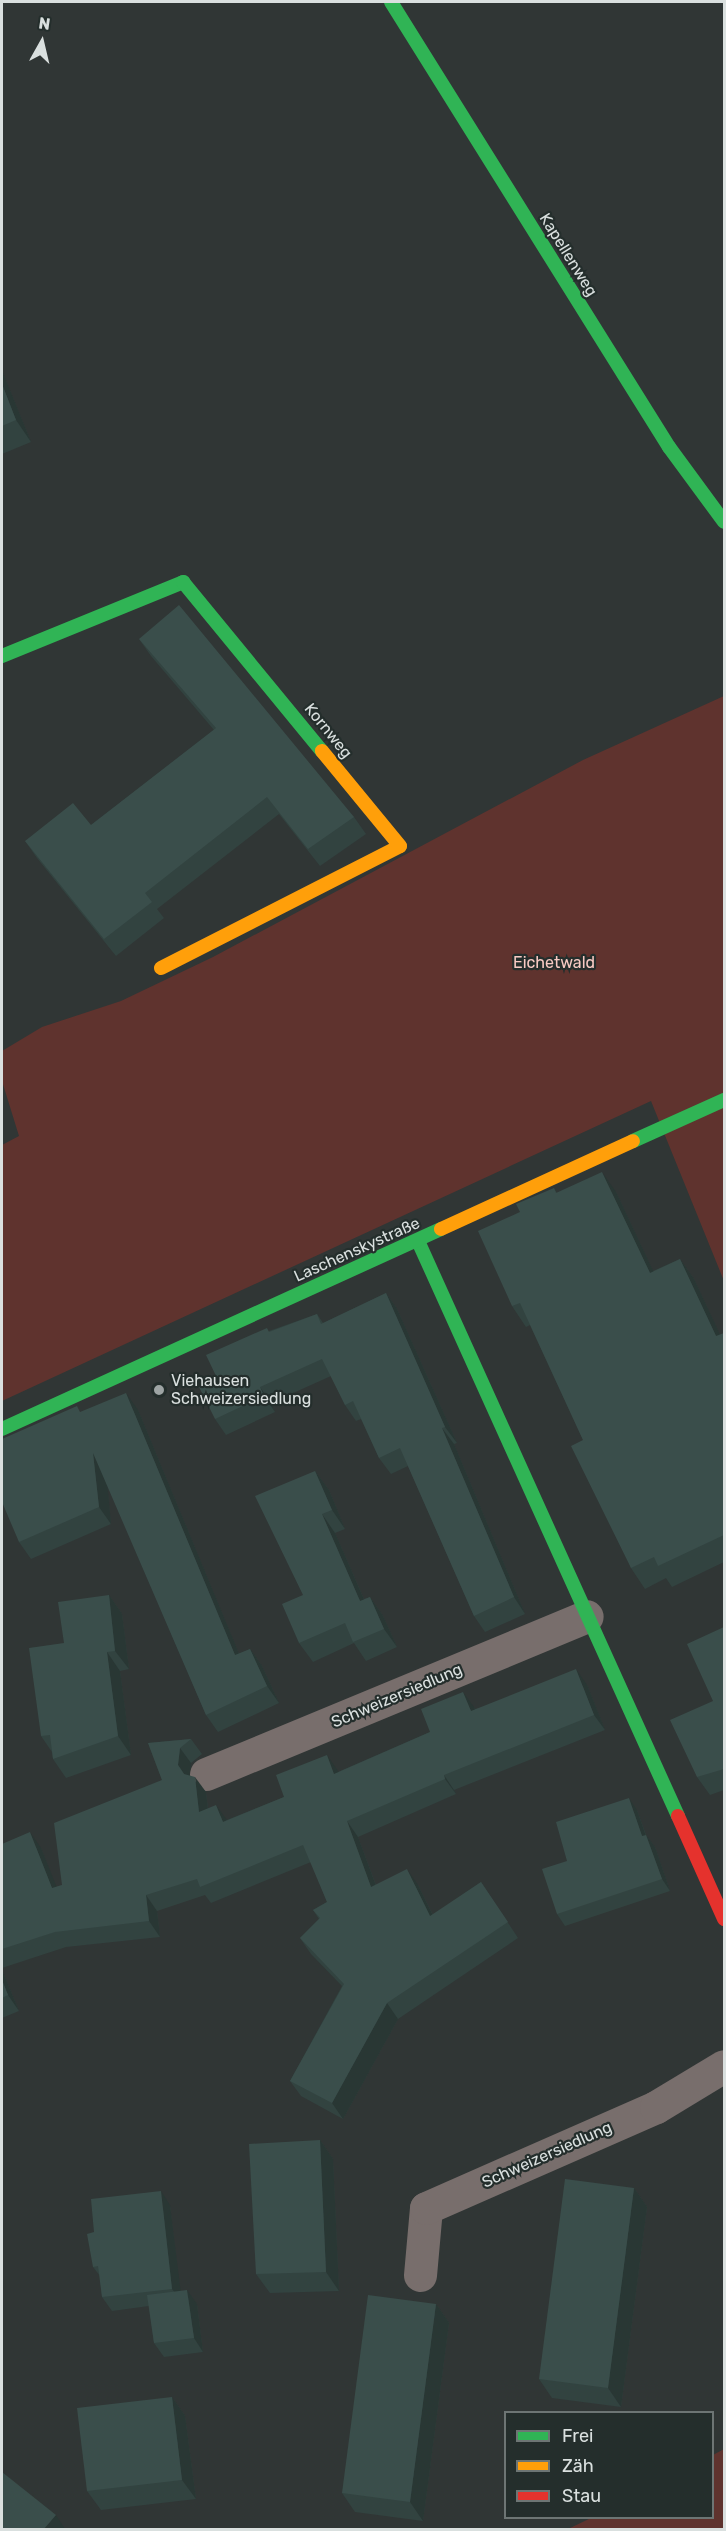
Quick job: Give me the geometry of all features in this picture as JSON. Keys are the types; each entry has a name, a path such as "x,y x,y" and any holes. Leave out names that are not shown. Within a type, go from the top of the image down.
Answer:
{"street":[{"name":"Kapellenweg","path":"391,2 669,447 724,522"},
{"name":"Kornweg","path":"2,656 183,582 400,846 161,968"},
{"name":"Laschenskystraße","path":"2,1429 724,1100"},
{"path":"418,1240 724,1919"},
{"name":"Schweizersiedlung","path":"206,1774 587,1616"},
{"name":"Schweizersiedlung","path":"420,2275 426,2208 656,2107 724,2066"}],"green space":[{"name":"Eichetwald","path":"724,696 724,1281 651,1101 2,1401 2,1145 19,1136 2,1081 2,1051 42,1027 121,1001 213,957 583,760"},
{"path":"724,2449 724,2529 568,2529 589,2519 714,2519 714,2454"}],"building":[{"path":"2,384 16,420 2,426"},
{"path":"179,605 354,817 308,849 267,797 145,893 152,902 104,939 25,841 73,803 91,825 216,728 139,639"},
{"path":"602,1172 650,1273 680,1259 716,1336 724,1333 724,1535 658,1566 654,1557 631,1568 571,1446 583,1440 520,1303 512,1306 478,1231 520,1212 516,1204 554,1188 556,1193"},
{"path":"386,1293 445,1427 442,1428 514,1597 474,1616 400,1448 379,1458 353,1401 345,1405 322,1359 260,1387 264,1396 215,1419 199,1387 217,1378 206,1355 267,1328 269,1332 317,1314 321,1324"},
{"path":"126,1393 235,1655 250,1649 267,1686 206,1715 93,1453 99,1507 19,1542 2,1502 2,1439 77,1406 80,1412"},
{"path":"315,1471 332,1510 322,1514 360,1601 370,1597 384,1629 353,1642 345,1623 299,1643 282,1604 303,1595 255,1496"},
{"path":"109,1595 115,1651 107,1652 118,1736 53,1759 50,1735 41,1736 29,1648 64,1643 58,1602"},
{"path":"724,1627 724,1769 697,1777 670,1720 713,1701 687,1644"},
{"path":"576,1669 594,1715 444,1775 445,1779 347,1821 371,1887 407,1869 430,1916 481,1882 508,1922 387,2003 332,2103 290,2081 344,1984 300,1938 320,1918 313,1910 327,1902 303,1845 200,1887 197,1879 146,1895 149,1921 55,1932 2,1949 2,1844 30,1832 52,1888 62,1885 54,1823 162,1780 148,1743 191,1739 180,1748 178,1765 184,1774 195,1777 199,1812 216,1805 223,1822 284,1797 276,1775 327,1755 334,1774 430,1732 421,1709 463,1692 471,1711"},
{"path":"629,1798 642,1836 646,1835 662,1879 557,1914 542,1869 567,1861 556,1822"},
{"path":"2,1980 8,1995 2,1998"},
{"path":"320,2140 326,2272 256,2274 249,2144"},
{"path":"565,2179 634,2188 608,2388 539,2379"},
{"path":"161,2191 172,2289 102,2297 98,2266 93,2267 87,2234 94,2232 91,2199"},
{"path":"187,2290 194,2338 154,2343 147,2295"},
{"path":"368,2295 436,2304 410,2502 342,2493"},
{"path":"172,2397 182,2480 87,2491 77,2408"},
{"path":"2,2472 56,2515 44,2529 2,2529"}],"traffic: fast":[{"path":"391,2 669,447 724,522"},
{"path":"2,656 183,582 322,751"},
{"path":"633,1141 724,1100"},
{"path":"2,1429 441,1229"},
{"path":"418,1241 678,1816"}],"traffic: slow":[{"path":"161,968 400,846 322,751"},
{"path":"441,1229 633,1141"}],"traffic: jam":[{"path":"678,1816 724,1919"}],"place":[{"name":"Viehausen Schweizersiedlung","path":"159,1390"}]}
